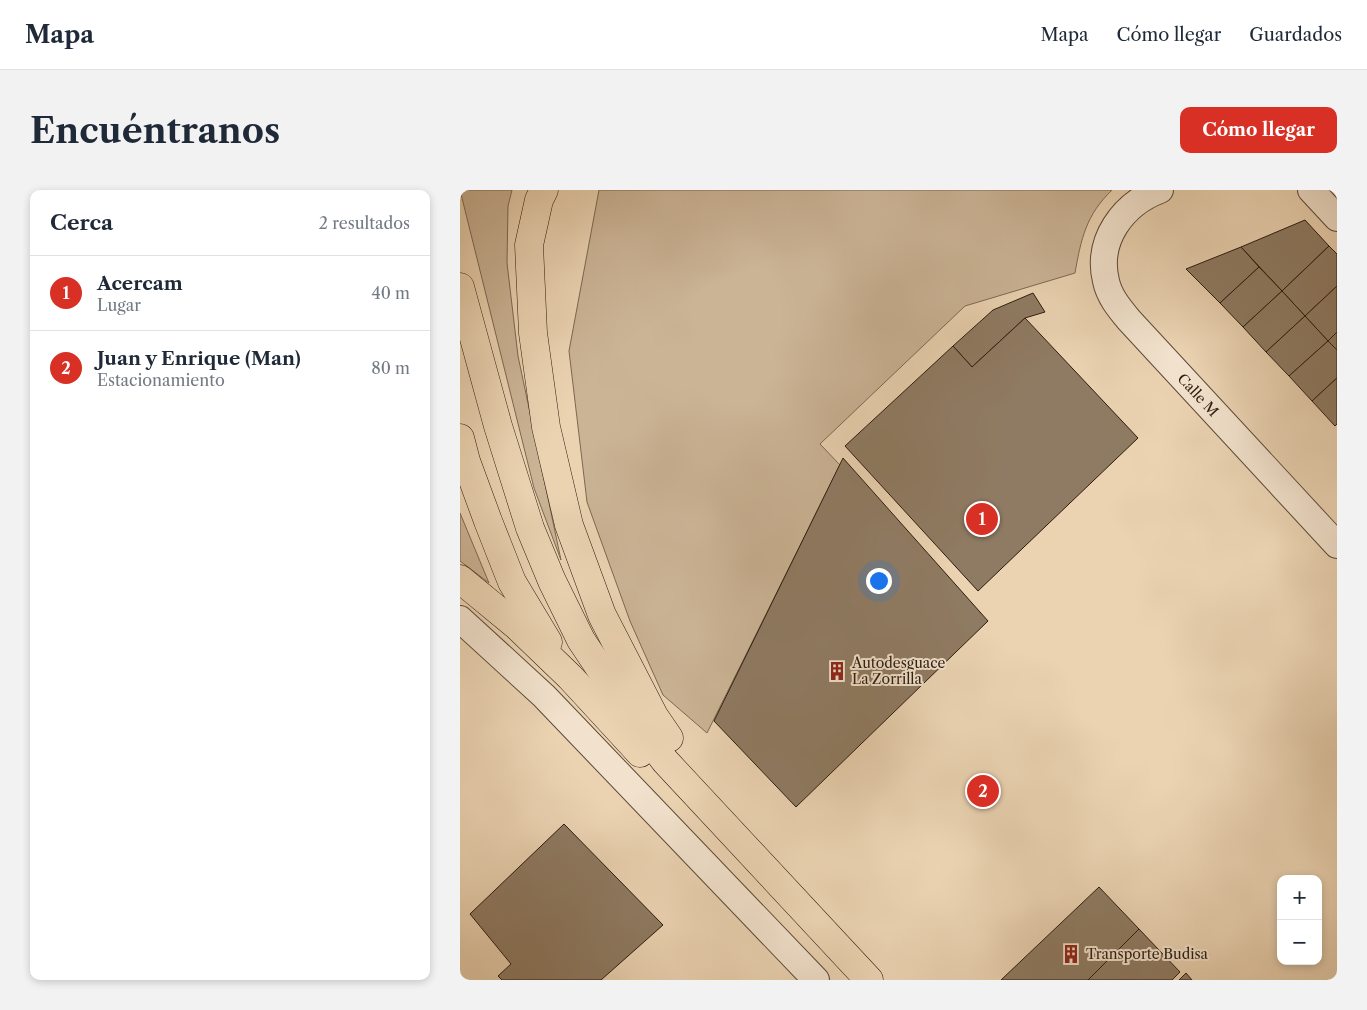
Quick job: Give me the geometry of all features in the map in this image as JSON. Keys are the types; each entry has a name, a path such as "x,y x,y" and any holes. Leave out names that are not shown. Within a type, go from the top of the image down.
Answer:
{"highway":[{"path":"544,190 539,200 528,245 533,333 546,427 569,525 602,615 654,716 737,836"},
{"path":"460,286 498,426 530,528 552,581 577,631 633,718 665,760 869,980"},
{"path":"460,438 488,521 512,582 570,677"},
{"path":"460,579 517,626 570,677 853,980"}],"street":[{"name":"Calle M","path":"1160,190 1139,201 1126,211 1114,226 1107,242 1104,260 1106,281 1113,300 1129,320 1337,545"},
{"path":"1311,190 1337,218"},
{"path":"460,619 544,696 816,980"}],"shaded area":[{"path":"460,190 512,190 508,206 507,263 518,356 561,560 534,488"},
{"path":"599,190 1112,190 1103,199 1090,218 1082,238 1075,273 965,306 820,444 840,465 707,733 663,695 630,621 587,502 569,351"},
{"path":"460,513 489,583 460,561"}],"building":[{"path":"1305,220 1329,246 1282,291 1241,247"},
{"path":"1329,246 1337,254 1337,286 1305,316 1282,291"},
{"path":"1241,247 1259,267 1220,303 1186,269"},
{"path":"1259,267 1282,291 1243,327 1220,303"},
{"path":"1337,286 1337,332 1328,341 1305,316"},
{"path":"1282,291 1305,316 1266,352 1243,327"},
{"path":"1033,293 1045,312 1025,318 972,367 953,346 993,310"},
{"path":"1305,316 1328,341 1289,376 1266,352"},
{"path":"1025,318 1138,438 978,591 845,446 953,346 972,367"},
{"path":"1337,332 1337,350 1328,341"},
{"path":"1328,341 1337,350 1337,378 1312,401 1289,376"},
{"path":"1337,378 1337,424 1335,426 1312,401"},
{"name":"Autodesguace La Zorrilla","path":"843,458 988,621 796,807 714,721"},
{"path":"564,824 663,925 601,980 502,980 498,976 511,964 470,914"},
{"name":"Transporte Budisa","path":"1099,887 1139,929 1088,980 1001,980"},
{"path":"1139,929 1180,972 1172,980 1088,980"},
{"path":"1186,973 1192,980 1179,980"}],"place":[{"name":"Acercam","path":"982,519"},
{"name":"Autodesguace La Zorrilla","path":"837,671"},
{"name":"Juan y Enrique (Man)","path":"983,791"},
{"name":"Transporte Budisa","path":"1071,954"}]}
